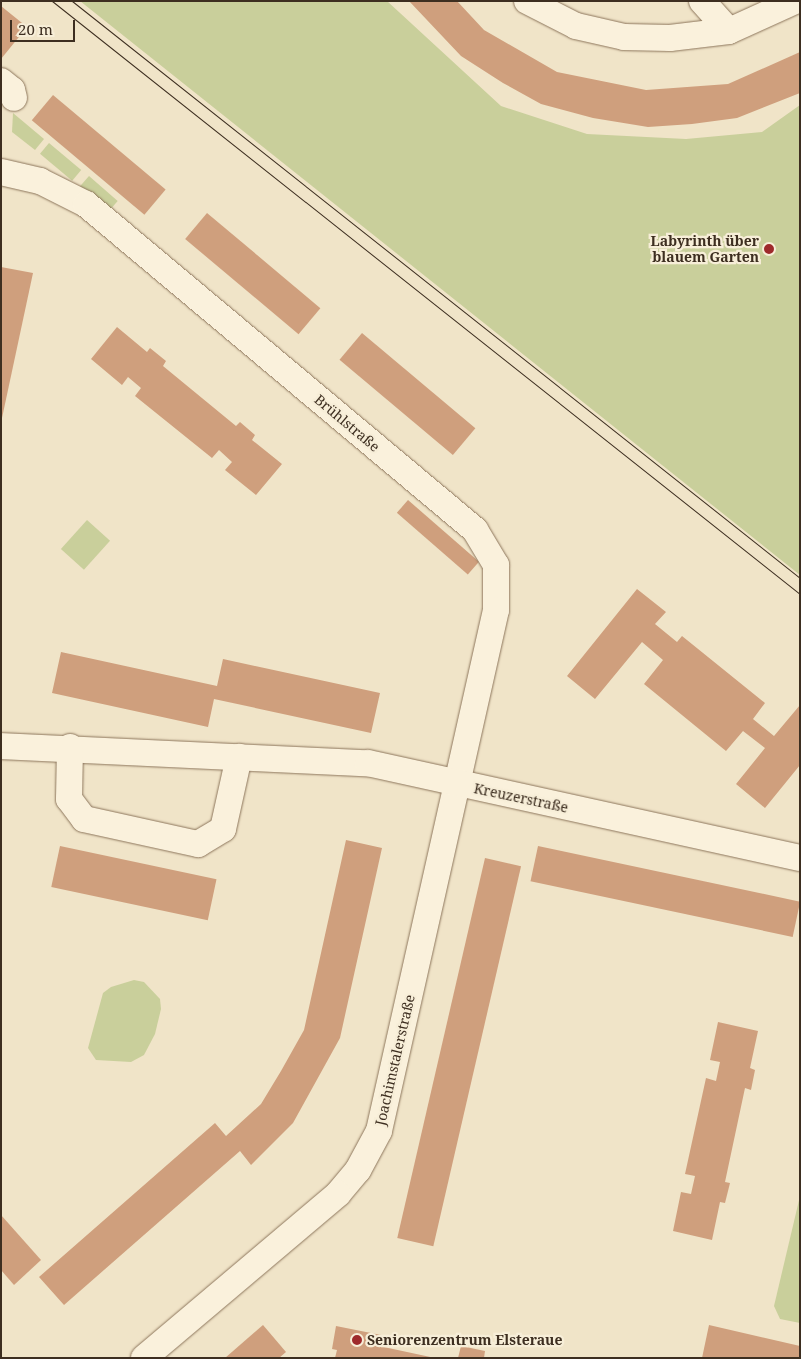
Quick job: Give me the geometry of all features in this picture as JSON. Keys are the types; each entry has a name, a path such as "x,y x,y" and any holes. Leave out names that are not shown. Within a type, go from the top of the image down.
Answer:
{"street":[{"path":"527,1 576,26 624,37 670,38 729,31 795,1"},
{"path":"702,1 729,31"},
{"name":"Brühlstraße","path":"1,172 40,181 86,204 475,530 496,565 496,610 456,784"},
{"name":"Kreuzerstraße","path":"1,746 70,747 368,763 456,784 800,858"},
{"path":"70,747 69,798 84,819 198,844 223,829 239,757"},
{"name":"Joachimstalerstraße","path":"144,1358 330,1201 358,1170 379,1131 456,784"}],"green space":[{"path":"80,1 387,1 501,106 587,134 686,139 762,132 800,105 800,575"},
{"path":"13,113 44,139 35,150 12,132"},
{"path":"49,143 81,170 72,181 40,154"},
{"path":"89,176 118,201 108,211 80,187"},
{"path":"87,520 110,541 84,570 61,549"},
{"path":"134,980 144,982 160,999 161,1009 155,1034 144,1055 131,1062 96,1060 88,1048 103,993 111,987"},
{"path":"800,1196 800,1323 780,1319 774,1306"}],"building":[{"path":"409,1 457,1 484,30 557,72 646,90 728,84 800,52 800,93 737,118 692,124 648,127 593,118 541,104 503,83 461,56"},
{"path":"1,6 27,27 1,59"},
{"path":"53,95 166,189 144,215 32,120"},
{"path":"207,213 320,308 299,334 185,239"},
{"path":"1,267 33,273 2,418 1,418"},
{"path":"117,327 147,352 150,348 166,361 163,366 236,426 240,422 255,435 252,440 282,464 256,495 225,470 232,462 219,450 212,458 135,396 141,388 128,377 122,385 91,359"},
{"path":"362,333 475,428 453,455 340,360"},
{"path":"408,500 479,562 468,574 397,513"},
{"path":"637,589 666,612 655,624 677,642 682,636 765,703 753,719 774,736 800,705 800,765 765,808 736,784 765,748 743,731 726,751 644,684 663,660 642,642 595,699 567,676"},
{"path":"61,652 217,686 223,659 380,693 371,733 214,699 208,727 52,693"},
{"path":"346,840 382,848 340,1038 293,1123 251,1165 240,1151 64,1305 39,1277 215,1123 226,1136 261,1104 304,1030"},
{"path":"60,846 217,879 208,920 51,887"},
{"path":"538,846 800,902 793,937 531,881"},
{"path":"485,858 521,866 433,1246 397,1238"},
{"path":"718,1022 758,1031 750,1068 755,1070 751,1090 745,1088 725,1182 730,1183 725,1203 720,1202 712,1240 673,1231 681,1192 691,1194 695,1176 685,1174 706,1078 716,1081 720,1062 710,1060"},
{"path":"1,1215 41,1260 14,1285 1,1270"},
{"path":"263,1325 286,1352 279,1358 225,1358"},
{"path":"709,1325 800,1346 800,1358 702,1358"},
{"name":"Seniorenzentrum Elsteraue","path":"336,1326 381,1335 379,1346 435,1358 335,1358 337,1350 332,1349"},
{"name":"Seniorenzentrum Elsteraue","path":"461,1346 485,1351 484,1358 458,1358"}],"tram line":[{"path":"52,1 800,594"},
{"path":"72,1 800,578"}],"place":[{"name":"Labyrinth über blauem Garten","path":"769,249"},
{"name":"Seniorenzentrum Elsteraue","path":"357,1340"}]}
